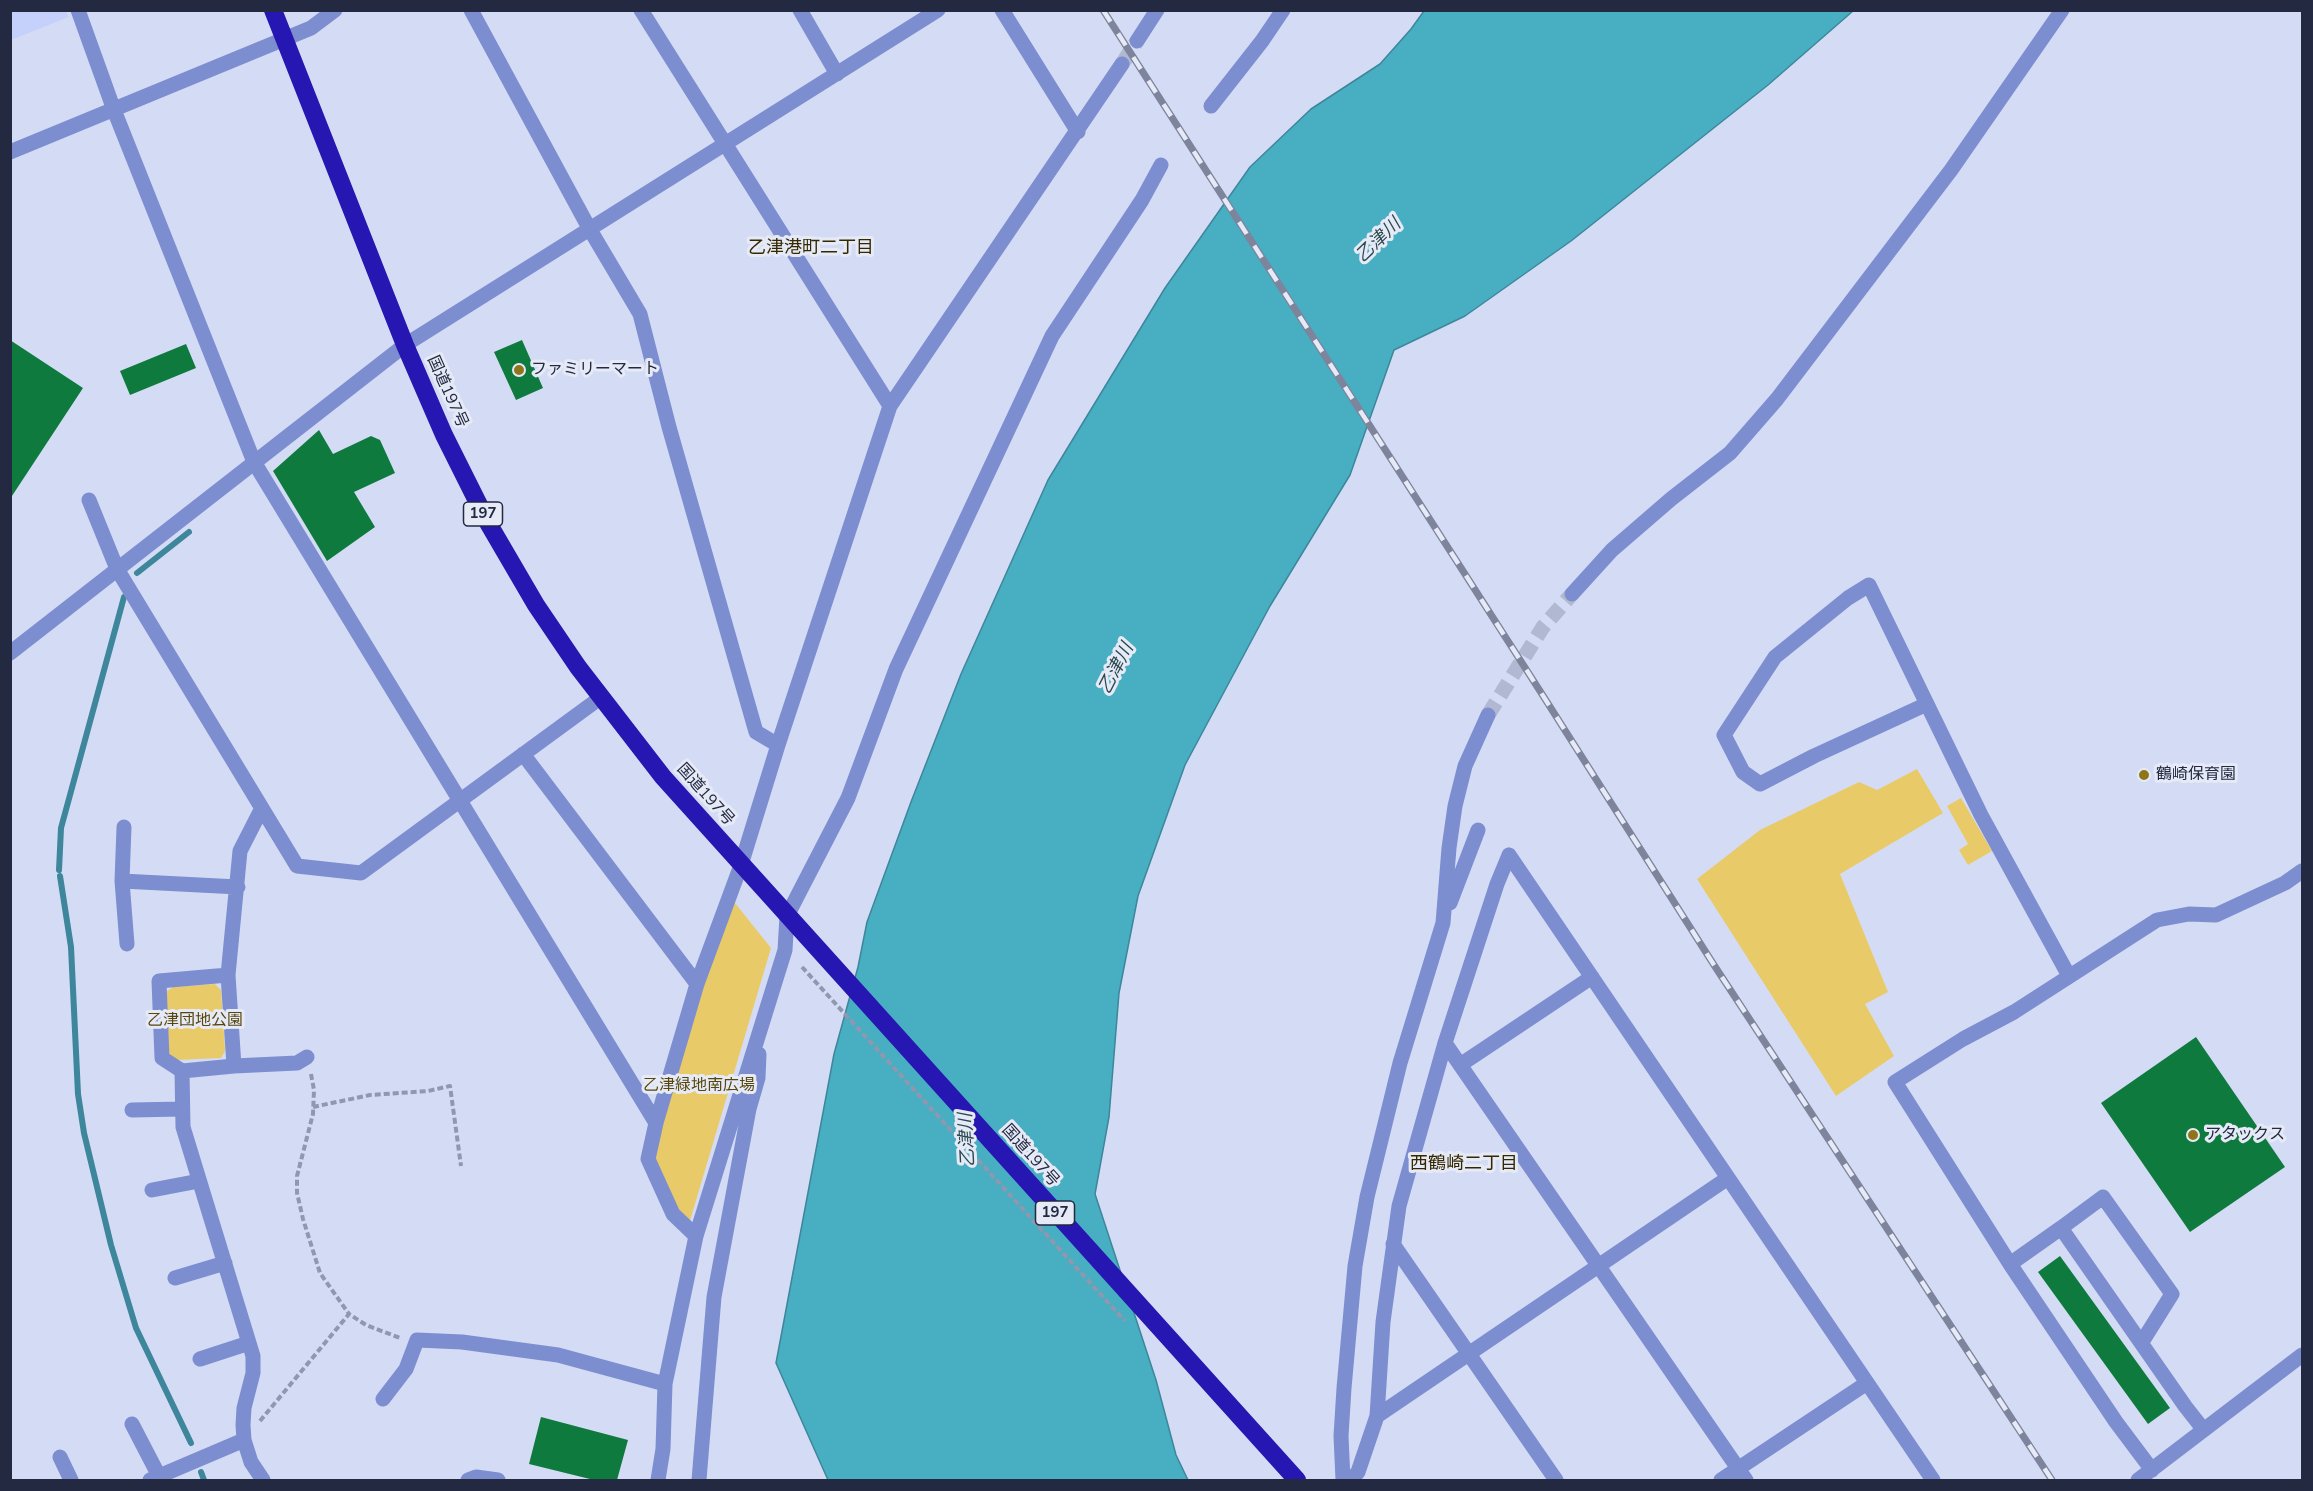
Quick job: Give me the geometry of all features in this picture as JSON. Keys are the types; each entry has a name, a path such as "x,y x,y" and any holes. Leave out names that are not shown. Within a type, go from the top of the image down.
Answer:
{"highway":[{"name":"国道197号","path":"273,10 405,345 444,435 487,521 536,604 600,698 663,777 813,946 1297,1480"}],"street":[{"path":"78,10 114,110 254,462 656,1123"},
{"path":"10,152 311,28 335,10"},
{"path":"471,10 589,228 640,314 672,438 756,732 778,745"},
{"path":"641,10 890,406"},
{"path":"800,10 837,74"},
{"path":"10,653 405,345 938,10"},
{"path":"1002,10 1078,132"},
{"path":"1211,106 1283,10"},
{"path":"1572,594 1612,550 1730,453 1777,399 1951,170 2062,10"},
{"path":"1137,41 1156,11"},
{"path":"696,1236 673,1214 648,1159 656,1123 698,984 741,865 778,745 890,406 1122,64"},
{"path":"658,1480 663,1449 665,1384 696,1236 785,950 787,916 848,798 896,669 1052,336 1142,200 1161,165"},
{"path":"89,500 117,569 297,866 361,873 600,698"},
{"path":"1927,704 1814,756 1760,784 1743,772 1724,735 1775,657 1848,598 1869,585 1927,704 1981,815 2069,976"},
{"path":"1443,923 1455,806 1465,766 1488,715"},
{"path":"523,754 698,984"},
{"path":"234,1066 228,975 240,851 262,808"},
{"path":"124,826 122,881 127,944"},
{"path":"1342,1480 1344,1388 1355,1266 1366,1197 1400,1063 1443,923 1478,830"},
{"path":"1351,1480 1358,1472 1377,1416 1383,1322 1400,1206 1445,1043 1497,884 1509,855 1933,1480"},
{"path":"2152,1470 2116,1422 2010,1264 1895,1082 1963,1039 2014,1012 2157,920 2189,914 2216,915 2285,883 2302,871"},
{"path":"122,881 238,887"},
{"path":"228,975 159,981 162,1058 182,1071 297,1063 307,1057"},
{"path":"1460,1065 1592,977"},
{"path":"699,1480 714,1297 749,1109 758,1078 759,1036"},
{"path":"1445,1043 1742,1475"},
{"path":"182,1071 183,1127 254,1366 243,1417 244,1440 251,1462 262,1480"},
{"path":"132,1110 182,1109"},
{"path":"1377,1416 1728,1178"},
{"path":"152,1190 199,1180"},
{"path":"2010,1264 2103,1197 2172,1294 2142,1342"},
{"path":"2061,1228 2203,1429"},
{"path":"1393,1244 1556,1480"},
{"path":"174,1278 225,1263"},
{"path":"383,1399 406,1369 417,1340 462,1342 558,1355 665,1384"},
{"path":"200,1359 249,1343"},
{"path":"2138,1480 2302,1355"},
{"path":"1721,1480 1742,1475 1867,1383"},
{"path":"132,1424 154,1478 244,1440"},
{"path":"60,1457 71,1480"},
{"path":"468,1480 476,1477 498,1480"}],"path":[{"path":"801,967 1128,1324"},
{"path":"307,1057 314,1090 312,1122 297,1176 297,1193 305,1229 320,1274 349,1314 366,1325 395,1338 417,1340"},
{"path":"313,1107 370,1095 428,1091 450,1086 461,1166"},
{"path":"244,1440 349,1314"}],"shaded area":[{"path":"11,10 66,11 69,17 11,40"}],"green space":[{"path":"1917,769 1943,813 1840,874 1888,992 1865,1004 1894,1056 1836,1096 1697,879 1760,830 1859,782 1877,790"},
{"path":"1961,798 1992,851 1968,865 1959,850 1968,844 1947,806"},
{"name":"乙津緑地南広場","path":"731,898 771,948 689,1224 668,1195 652,1159 670,1079"},
{"name":"乙津団地公園","path":"215,984 221,990 225,1051 221,1058 176,1060 169,1055 166,992 173,987"}],"water":[{"name":"乙津川","path":"1424,11 1853,11 1768,85 1571,241 1465,316 1394,350 1350,475 1270,606 1185,765 1138,896 1119,993 1109,1117 1095,1194 1156,1380 1176,1455 1188,1480 828,1480 776,1363 834,1054 858,967 867,922 961,674 1048,480 1165,288 1250,167 1311,109 1380,64"}],"building":[{"path":"10,340 83,388 10,499"},
{"name":"ファミリーマート","path":"522,340 543,388 516,400 494,352"},
{"path":"186,344 196,368 130,395 120,371"},
{"path":"319,430 333,454 371,436 380,440 395,473 354,492 375,527 327,561 273,471"},
{"name":"アタックス","path":"2196,1037 2285,1167 2190,1232 2101,1103"},
{"path":"2060,1256 2170,1408 2148,1424 2038,1272"},
{"path":"541,1417 628,1440 617,1480 594,1480 529,1464"}],"waterway":[{"path":"137,573 189,532"},
{"path":"59,870 61,828 124,597"},
{"path":"60,876 71,947 78,1094 84,1133 111,1245 136,1328 191,1443"},
{"path":"201,1472 204,1480"}],"tunnel":[{"path":"1122,64 1137,41"},
{"path":"1488,715 1543,627 1572,594"}],"railway":[{"path":"1103,10 1714,965 2052,1480"}],"place":[{"name":"ファミリーマート","path":"519,370"},
{"name":"鶴崎保育園","path":"2144,775"},
{"name":"アタックス","path":"2193,1135"}],"district":[{"name":"乙津港町二丁目","path":"811,249"},
{"name":"西鶴崎二丁目","path":"1464,1165"}]}
